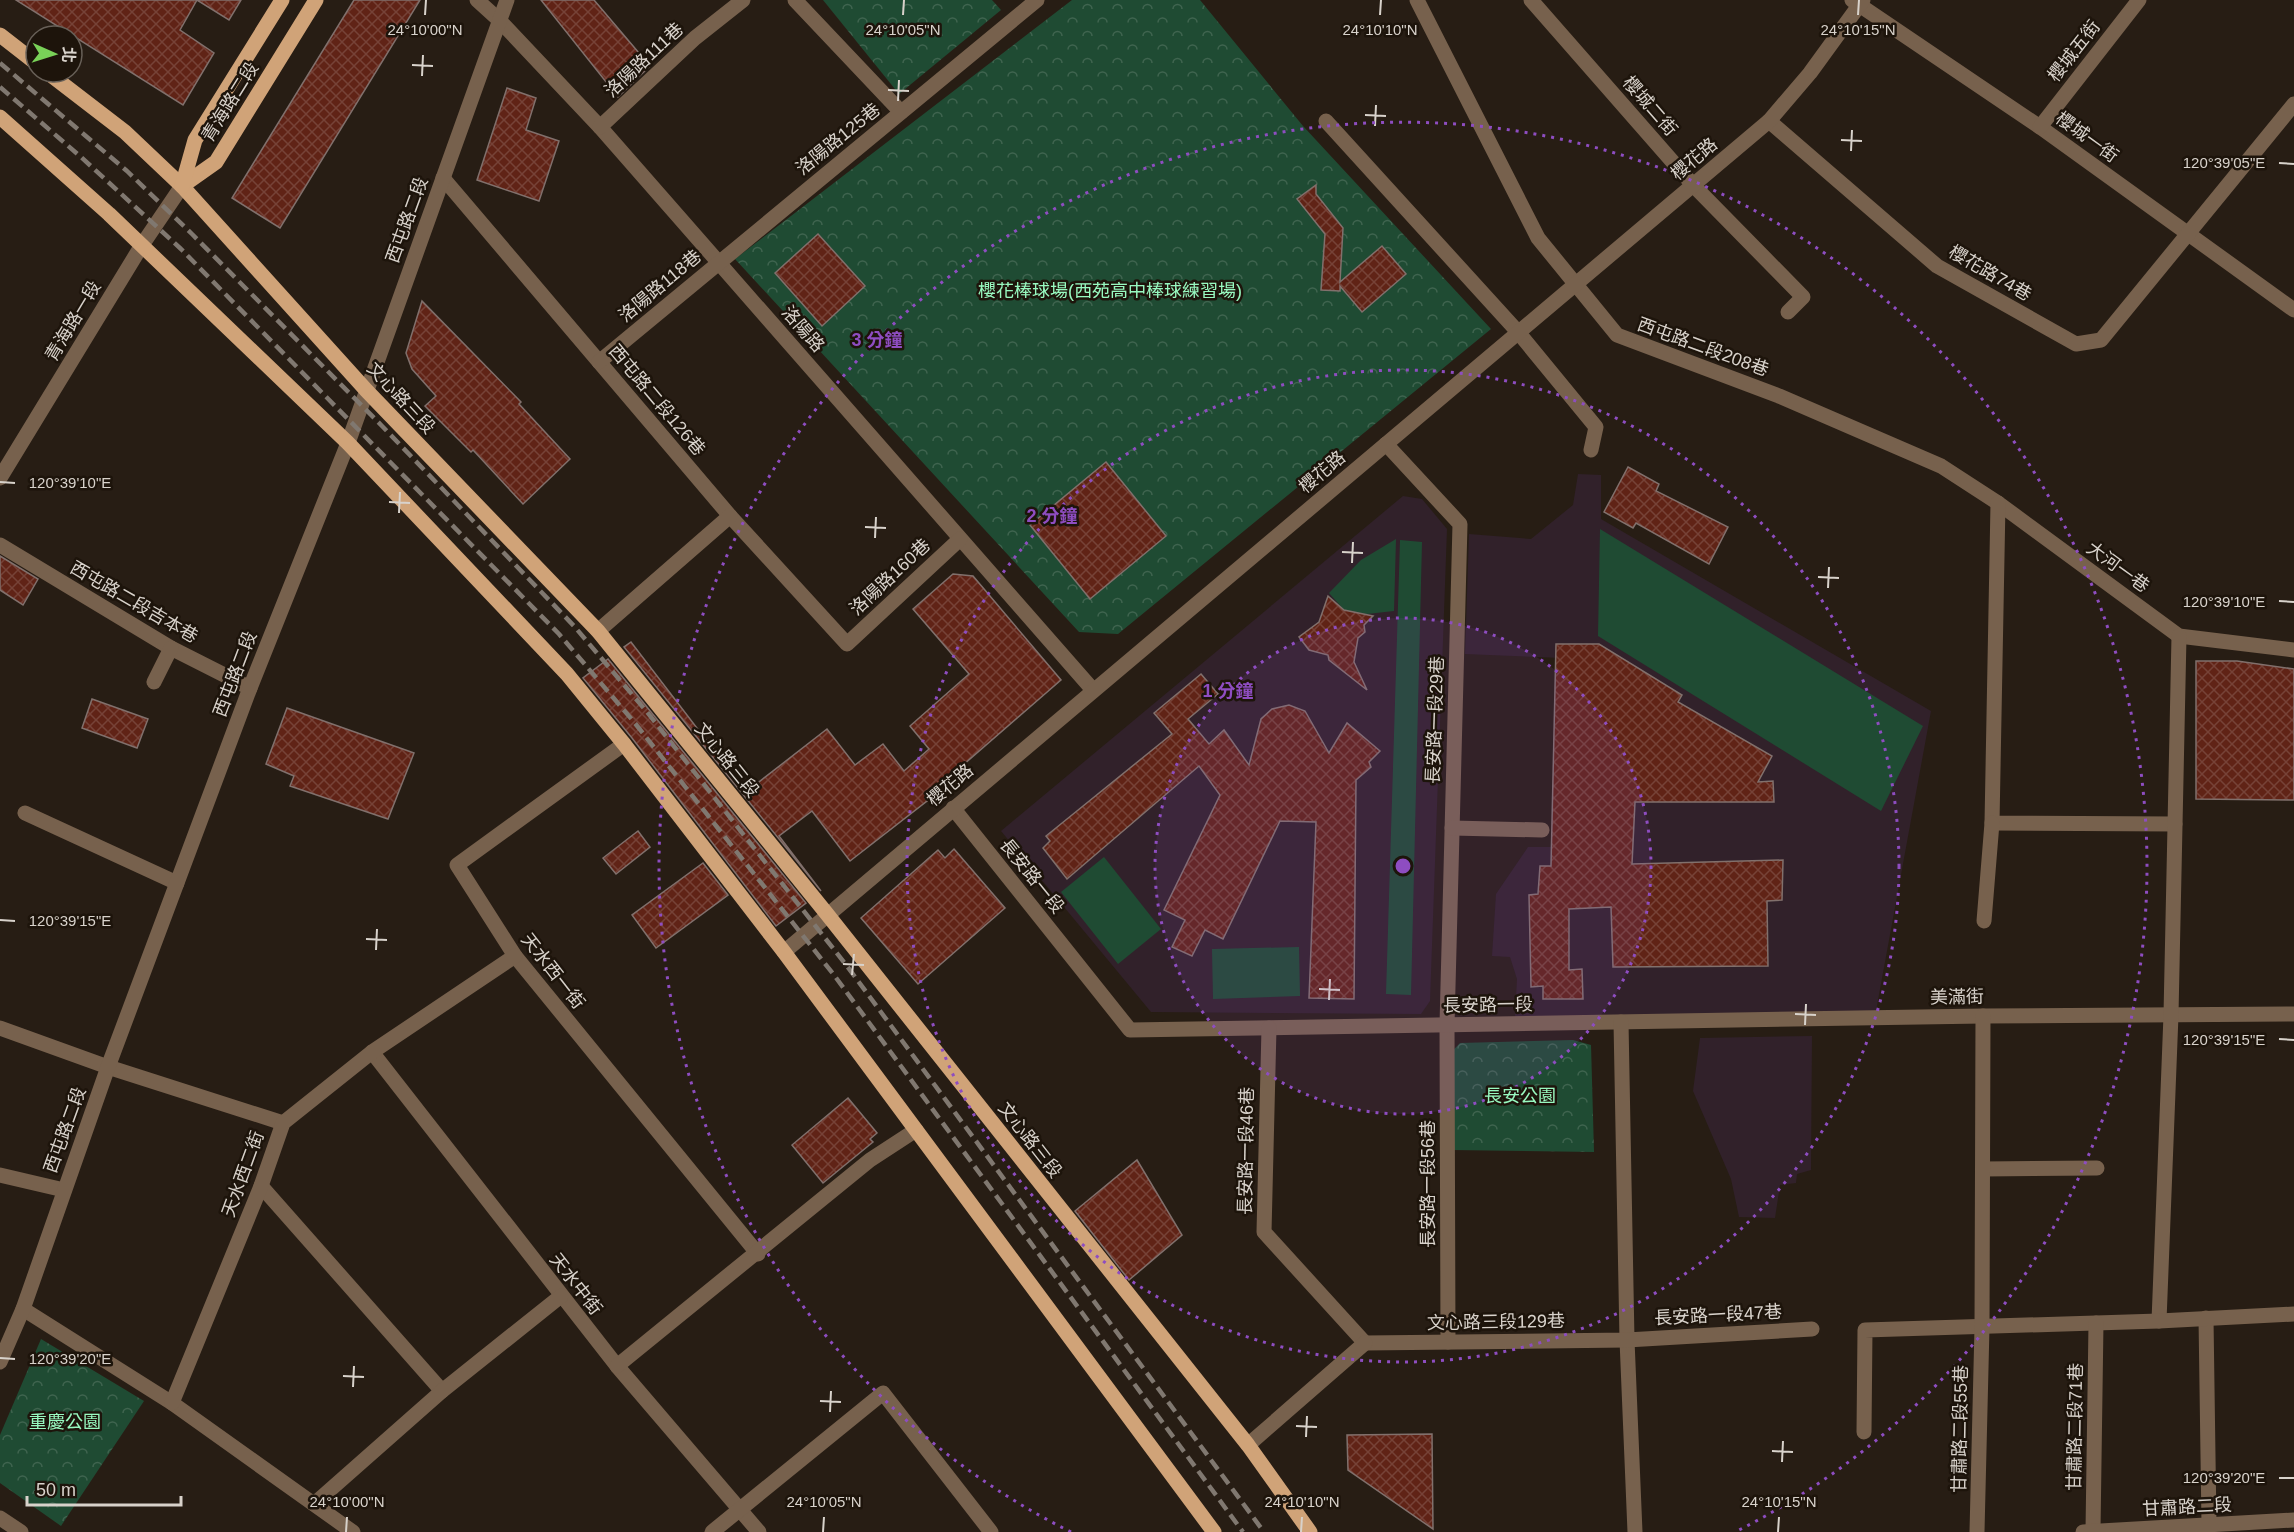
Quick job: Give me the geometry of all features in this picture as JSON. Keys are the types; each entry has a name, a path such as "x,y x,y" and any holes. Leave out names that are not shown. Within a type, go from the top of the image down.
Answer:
{"main road":[{"name":"青海路二段","path":"182,186 195,140 282,0"},
{"name":"青海路二段","path":"182,186 216,162 316,0"},
{"path":"0,35 24,54"},
{"name":"文心路三段","path":"63,84 125,132 182,186 366,390 598,631 827,914 1248,1445 1310,1532"},
{"path":"0,117 142,245 348,443 567,674 624,744 784,952 1214,1532"}],"street":[{"name":"洛陽路","path":"477,0 499,20 600,127 1093,690"},
{"name":"西屯路二段","path":"0,1362 23,1309 108,1067 250,688 348,443 507,0"},
{"name":"洛陽路111巷","path":"600,127 695,38 743,0"},
{"path":"795,0 901,112"},
{"name":"洛陽路125巷","path":"718,262 1037,0"},
{"name":"西屯路二段208巷","path":"1417,0 1538,238 1617,336 1779,396 1941,466 1998,503"},
{"name":"櫻城二街","path":"1531,0 1693,185 1803,297 1788,312"},
{"name":"櫻城五街","path":"2040,127 2139,0"},
{"name":"櫻花路","path":"784,952 1769,121 1810,73 1858,2"},
{"name":"櫻城一街","path":"1858,2 2040,127 2294,310"},
{"name":"櫻花路74巷","path":"1769,121 1937,267 2076,344 2101,340 2294,104"},
{"path":"1326,122 1518,332 1596,428 1591,450"},
{"name":"西屯路二段126巷","path":"443,178 730,516 847,644"},
{"name":"青海路一段","path":"0,478 142,245 182,186"},
{"name":"洛陽路118巷","path":"599,362 718,262"},
{"name":"長安路一段29巷","path":"1386,444 1460,524 1447,1025"},
{"path":"1984,921 1992,823 1998,503"},
{"name":"大河一巷","path":"1998,503 2179,636 2294,650"},
{"path":"598,631 730,516"},
{"name":"洛陽路160巷","path":"847,644 960,539"},
{"name":"西屯路二段吉本巷","path":"0,545 171,648 250,688"},
{"path":"2159,1321 2171,1015 2179,636"},
{"path":"154,682 171,648"},
{"name":"天水西一街","path":"624,744 457,865 515,956 758,1254"},
{"name":"長安路一段","path":"953,808 1130,1030 1621,1022"},
{"path":"25,813 177,883"},
{"path":"1992,823 2175,824"},
{"path":"1452,828 1542,830"},
{"name":"天水西二街","path":"172,1403 261,1186 283,1123 372,1052 515,956"},
{"name":"美滿街","path":"1621,1022 2294,1014"},
{"name":"甘肅路二段55巷","path":"1977,1532 1982,1327 1983,1016"},
{"path":"1621,1022 1627,1340 1635,1532"},
{"name":"長安路一段56巷","path":"1447,1025 1448,1342"},
{"path":"0,1028 108,1067 283,1123"},
{"name":"長安路一段46巷","path":"1269,1028 1264,1232 1365,1343"},
{"name":"天水中街","path":"372,1052 616,1366 759,1532"},
{"path":"616,1366 758,1254 870,1160 916,1130"},
{"path":"1983,1170 2097,1168"},
{"path":"0,1175 64,1190"},
{"path":"261,1186 442,1391"},
{"path":"314,1504 442,1391 561,1296"},
{"path":"23,1309 172,1403 353,1532"},
{"path":"1864,1432 1864,1330 2159,1321 2294,1314"},
{"path":"2206,1318 2209,1525"},
{"name":"甘肅路二段71巷","path":"2093,1531 2096,1323"},
{"name":"長安路一段47巷","path":"1627,1340 1812,1329"},
{"name":"文心路三段129巷","path":"1365,1343 1627,1340"},
{"path":"1248,1445 1365,1343"},
{"path":"712,1532 883,1393 991,1532"},
{"path":"0,1518 21,1532"},
{"name":"甘肅路二段","path":"2083,1532 2294,1520"}],"shaded area":[{"path":"1578,474 1601,475 1601,519 1931,711 1876,1011 1515,1018 1517,979 1510,957 1492,956 1496,894 1528,847 1553,847 1562,658 1465,654 1469,534 1531,539 1573,505"},
{"path":"1403,496 1422,499 1447,529 1430,1001 1421,1014 1151,1012 1001,831"},
{"path":"1812,1036 1811,1170 1797,1174 1796,1183 1780,1185 1775,1218 1739,1217 1731,1179 1693,1091 1700,1038"}],"green space":[{"path":"823,0 992,0 1001,10 899,94"},
{"name":"櫻花棒球場(西苑高中棒球練習場)","path":"1072,0 1200,0 1303,126 1491,329 1118,634 1079,632 735,259"},
{"path":"1600,529 1923,726 1881,811 1598,636"},
{"path":"1396,539 1394,611 1367,614 1344,610 1329,593 1361,560"},
{"path":"1400,540 1422,542 1411,995 1386,994"},
{"path":"1104,857 1161,929 1118,964 1061,892"},
{"path":"1299,947 1300,996 1213,999 1212,949"},
{"name":"長安公園","path":"1573,1040 1591,1045 1594,1152 1452,1150 1446,1058 1460,1043"},
{"name":"重慶公園","path":"41,1339 144,1401 61,1526 0,1483 0,1435"}],"building":[{"path":"16,0 197,0 180,30 214,53 183,105 84,43 84,24 54,24"},
{"path":"197,0 241,0 229,20"},
{"path":"354,0 420,0 280,228 232,198"},
{"path":"541,0 594,0 650,66 618,97"},
{"path":"507,88 536,98 526,130 559,141 539,201 477,180"},
{"path":"1316,185 1316,194 1343,228 1340,282 1382,246 1406,274 1362,312 1340,286 1340,291 1321,290 1325,234 1297,199"},
{"path":"818,234 865,286 822,326 775,273"},
{"path":"422,301 521,402 519,404 570,459 523,504 473,450 471,452 425,406 436,396 412,369 406,353"},
{"path":"1106,462 1166,536 1090,599 1030,525"},
{"path":"1628,467 1659,484 1656,491 1728,527 1709,564 1636,523 1633,528 1604,512"},
{"path":"0,556 38,579 23,605 0,590"},
{"path":"953,574 973,576 1061,680 925,798 927,801 850,861 812,811 779,836 821,891 624,647 631,642 746,792 827,729 855,765 883,744 904,771 929,749 910,726 969,674 913,609"},
{"path":"1328,596 1344,610 1373,616 1364,625 1365,632 1358,638 1354,662 1367,690 1329,660 1328,655 1309,650 1299,637 1319,622"},
{"path":"1556,644 1599,644 1682,695 1678,702 1772,756 1758,782 1773,781 1774,802 1635,802 1632,864 1783,860 1782,900 1767,901 1768,966 1613,967 1611,907 1569,909 1569,970 1582,969 1583,999 1543,999 1543,986 1531,987 1529,895 1538,894 1540,866 1551,866"},
{"path":"608,659 806,903 776,926 632,738 583,678"},
{"path":"2196,661 2237,661 2294,669 2294,800 2196,799"},
{"path":"1201,674 1218,694 1188,719 1209,744 1224,730 1249,765 1261,719 1272,709 1289,705 1305,711 1329,753 1347,723 1380,751 1369,762 1371,767 1356,780 1354,999 1309,998 1316,822 1280,821 1223,939 1205,930 1192,956 1172,947 1185,920 1164,910 1220,795 1199,766 1067,879 1043,848 1050,841 1046,836 1172,734 1154,713"},
{"path":"92,699 148,719 137,748 82,728"},
{"path":"287,708 414,753 388,819 290,786 294,776 266,764"},
{"path":"638,831 650,847 616,874 603,858"},
{"path":"954,849 1005,908 918,984 861,918 938,850 945,858"},
{"path":"703,863 728,895 656,948 632,915"},
{"path":"848,1098 877,1133 870,1139 873,1142 823,1183 792,1145"},
{"path":"1137,1160 1182,1235 1129,1280 1075,1211"},
{"path":"1432,1434 1433,1529 1348,1470 1347,1435"}],"railway":[{"path":"0,63 127,171 192,234 382,426 574,626 647,712 847,966 1264,1532"},
{"path":"0,87 81,157 181,249 559,634 634,722 834,975 1243,1532"}]}
